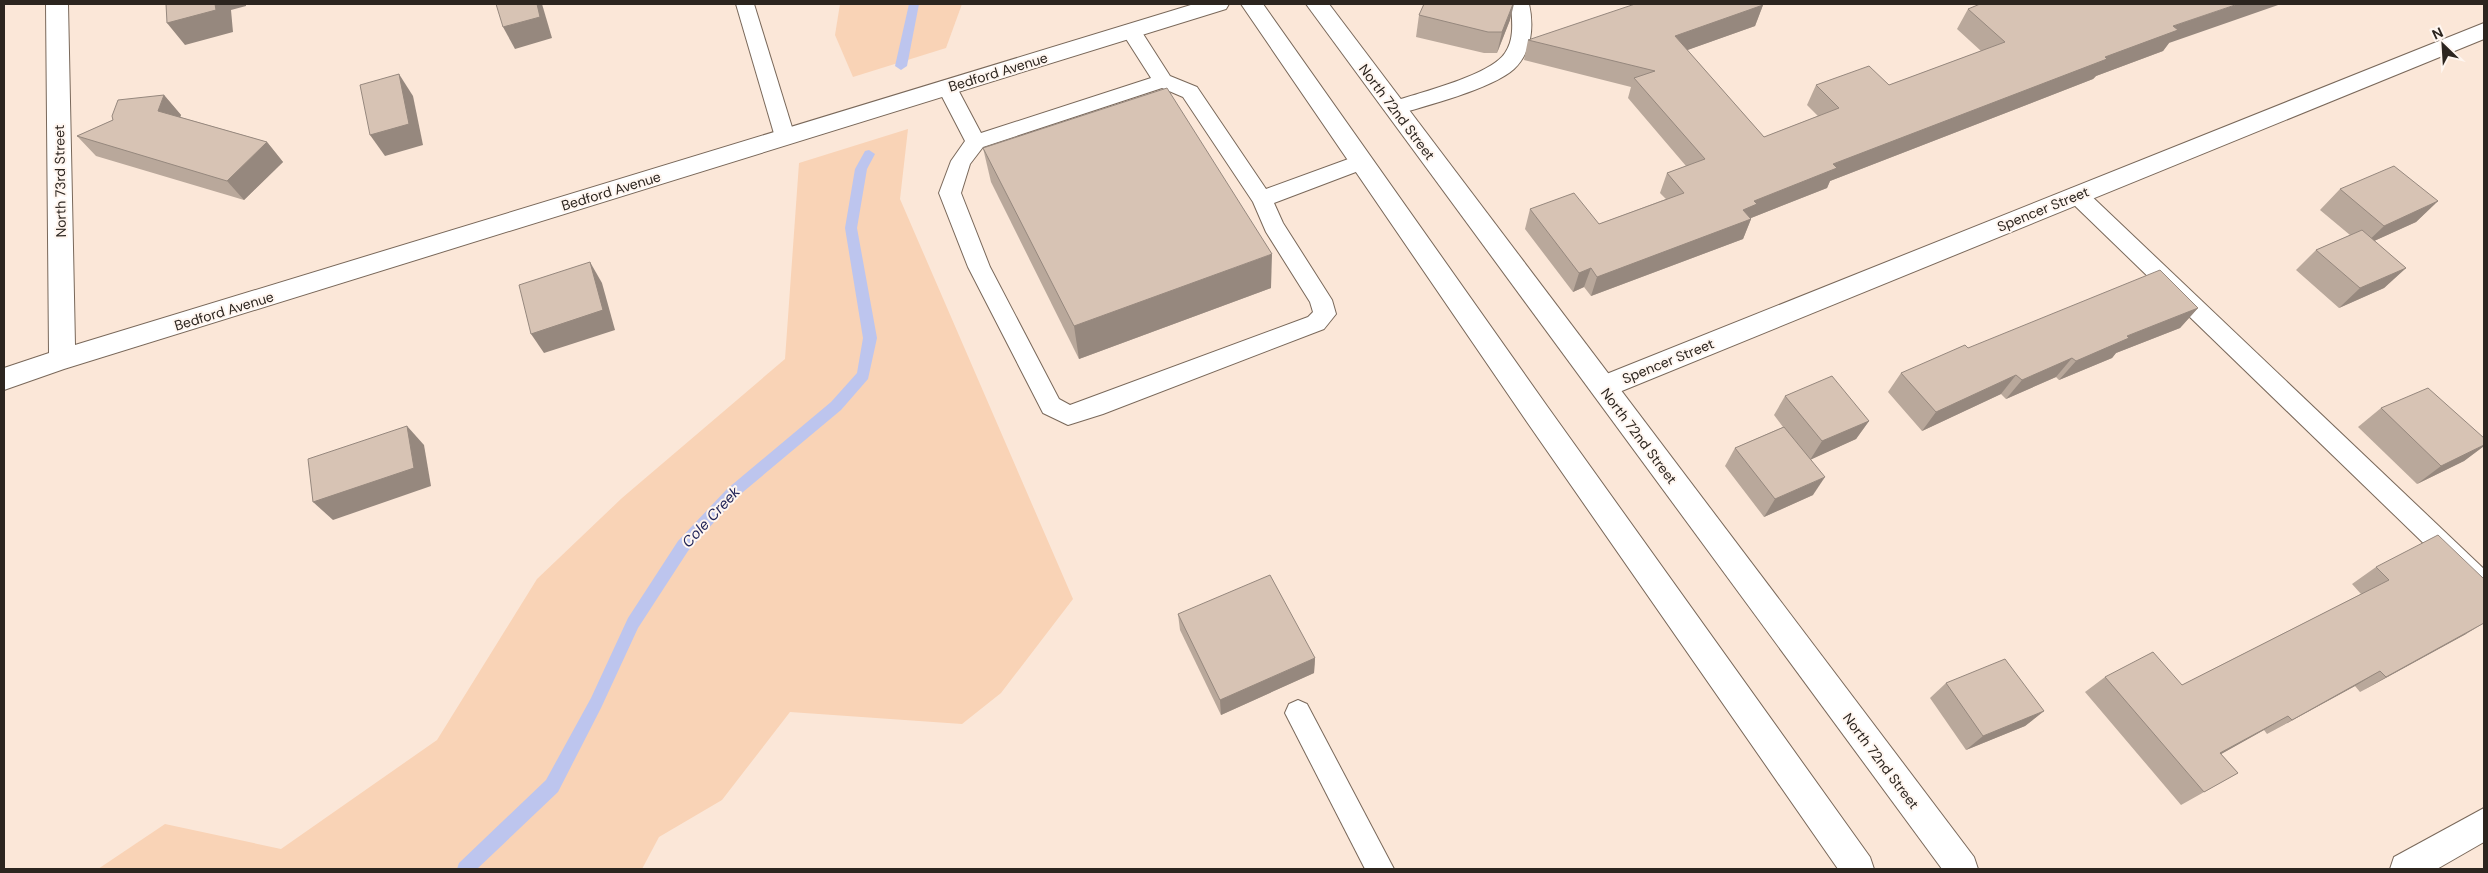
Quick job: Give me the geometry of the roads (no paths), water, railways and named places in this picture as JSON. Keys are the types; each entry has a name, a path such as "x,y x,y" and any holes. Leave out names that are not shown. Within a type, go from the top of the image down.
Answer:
{"street":[{"name":"North 73rd Street","path":"57,4 62,359"},
{"name":"Bedford Avenue","path":"4,379 62,359 133,339 1218,4"},
{"path":"1252,4 1858,869"},
{"name":"North 72nd Street","path":"1317,4 1962,869"},
{"name":"Spencer Street","path":"1603,387 2484,31"},
{"path":"2406,869 2484,824"}],"lane":[{"path":"746,4 785,137"},
{"path":"1395,108 1488,75 1506,65 1519,48 1523,20 1520,4"},
{"path":"1131,31 1163,81 1190,92 1262,199 1274,226 1321,300 1325,314 1316,323 1095,407 1068,415 1051,406 979,268 950,193 961,161 976,142 1163,81"},
{"path":"947,87 976,142"},
{"path":"1262,199 1362,162"},
{"path":"2077,196 2484,585"},
{"path":"1298,713 1380,869"}],"waterway":[{"name":"Cole Creek","path":"901,66 914,4"},
{"name":"Cole Creek","path":"465,869 552,786 596,703 633,623 683,546 732,493 786,450 836,406 863,375 870,338 851,228 861,169 869,154"}]}
